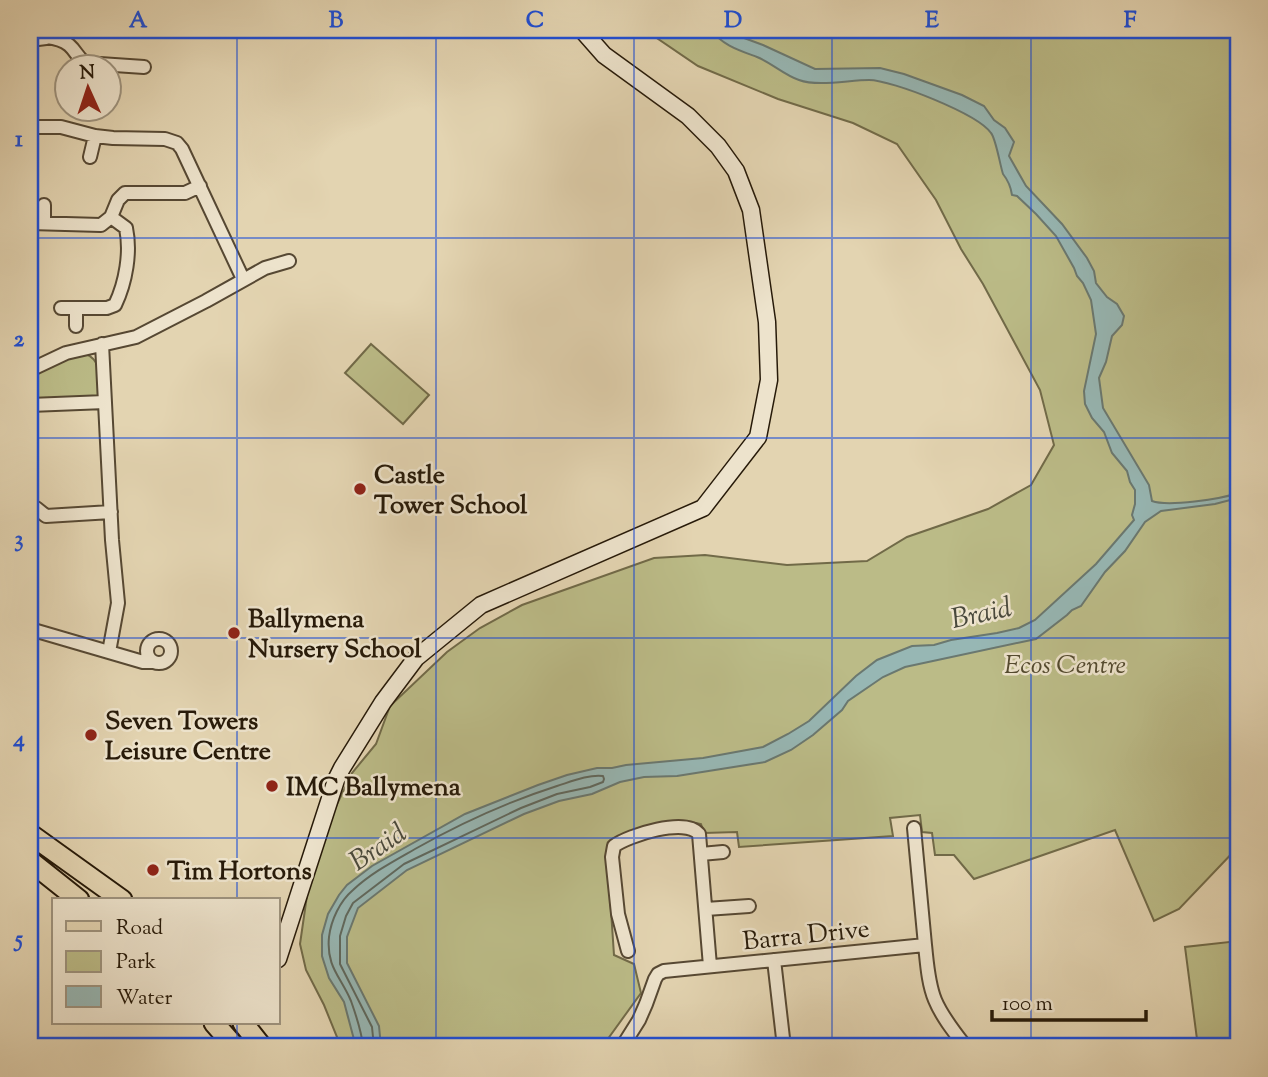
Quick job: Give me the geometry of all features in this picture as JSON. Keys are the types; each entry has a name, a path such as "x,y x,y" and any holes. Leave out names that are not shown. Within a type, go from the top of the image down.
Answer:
{"main road":[{"path":"30,834 119,898"},
{"path":"30,861 76,898"},
{"path":"243,1024 262,1047"}],"street":[{"path":"280,953 336,780 383,702 416,658 481,605 704,508 758,437 769,380 767,322 751,211 736,171 718,146 688,116 604,55 582,30"},
{"path":"30,40 47,33 67,43 85,63 144,67"},
{"path":"33,127 61,127 95,136 174,141 182,149 243,279"},
{"path":"90,157 95,136"},
{"path":"30,223 101,225 111,217 118,200 125,194 185,193 200,187"},
{"path":"44,205 44,223"},
{"path":"61,308 107,308 118,300 128,262 129,242 126,228 111,217"},
{"path":"30,370 66,353 136,337 265,268 289,261"},
{"path":"76,308 76,326"},
{"path":"102,344 118,603 113,653"},
{"path":"32,408 105,402"},
{"path":"36,508 46,516 111,512"},
{"path":"30,629 143,662 160,663 167,660 171,649 167,641 159,638 137,650 113,653"},
{"path":"148,644 146,651 152,662"},
{"path":"628,951 618,914 612,862 614,846 619,842 665,828 687,828 698,832 710,966"},
{"path":"914,828 930,984 934,998 961,1045"},
{"path":"701,854 723,852"},
{"path":"706,909 749,906"},
{"name":"Barra Drive","path":"622,1047 639,1020 655,979 658,974 666,971 925,945"},
{"path":"774,960 784,1047"},
{"path":"225,1035 241,1024"}],"green space":[{"name":"Ecos Centre","path":"645,30 1238,30 1238,847 1179,909 1154,921 1115,830 974,879 954,855 935,855 932,833 922,832 920,815 890,818 893,836 739,847 737,832 704,833 701,824 696,823 655,824 612,839 607,851 614,955 634,964 641,993 602,1047 341,1047 306,970 300,944 313,854 352,773 376,744 390,706 447,652 480,628 522,605 654,558 705,555 787,565 867,561 907,537 988,509 1031,485 1054,445 1040,390 936,200 897,144 853,123 778,99 698,66"},
{"path":"371,344 429,395 403,424 345,373"},
{"path":"86,354 98,366 100,396 30,400 30,375 62,360"},
{"path":"1238,941 1238,1047 1198,1047 1185,947"}],"water":[{"path":"712,30 728,30 815,69 880,68 962,95 984,106 1014,142 1009,156 1026,186 1062,224 1087,258 1094,271 1096,283 1107,297 1117,304 1124,316 1122,325 1112,336 1099,378 1103,408 1149,485 1152,501 1195,502 1238,493 1238,498 1161,511 1145,522 1081,606 1036,639 905,667 883,677 848,701 842,710 813,735 791,750 765,762 620,782 592,794 559,801 524,814 407,870 358,908 347,937 347,963 379,1026 381,1047 356,1047 344,1002 329,978 322,956 322,935 328,914 339,895 347,885 372,866 465,814 567,775 597,768 703,758 763,747 809,721 856,676 877,660 912,646 934,645 997,633 1019,628 1035,620 1096,564 1134,520 1132,515 1135,490 1127,471 1112,453 1104,432 1085,404 1084,391 1096,334 1091,300 1056,236 1017,196 1012,195 991,133 970,117 934,99 880,81 824,83 799,80 726,44"}],"place":[{"name":"Castle Tower School","path":"360,489"},
{"name":"Ballymena Nursery School","path":"234,633"},
{"name":"Seven Towers Leisure Centre","path":"91,735"},
{"name":"IMC Ballymena","path":"272,786"},
{"name":"Tim Hortons","path":"153,870"}],"water label":[{"name":"Braid","path":"981,612"},
{"name":"Braid","path":"377,846"}]}
